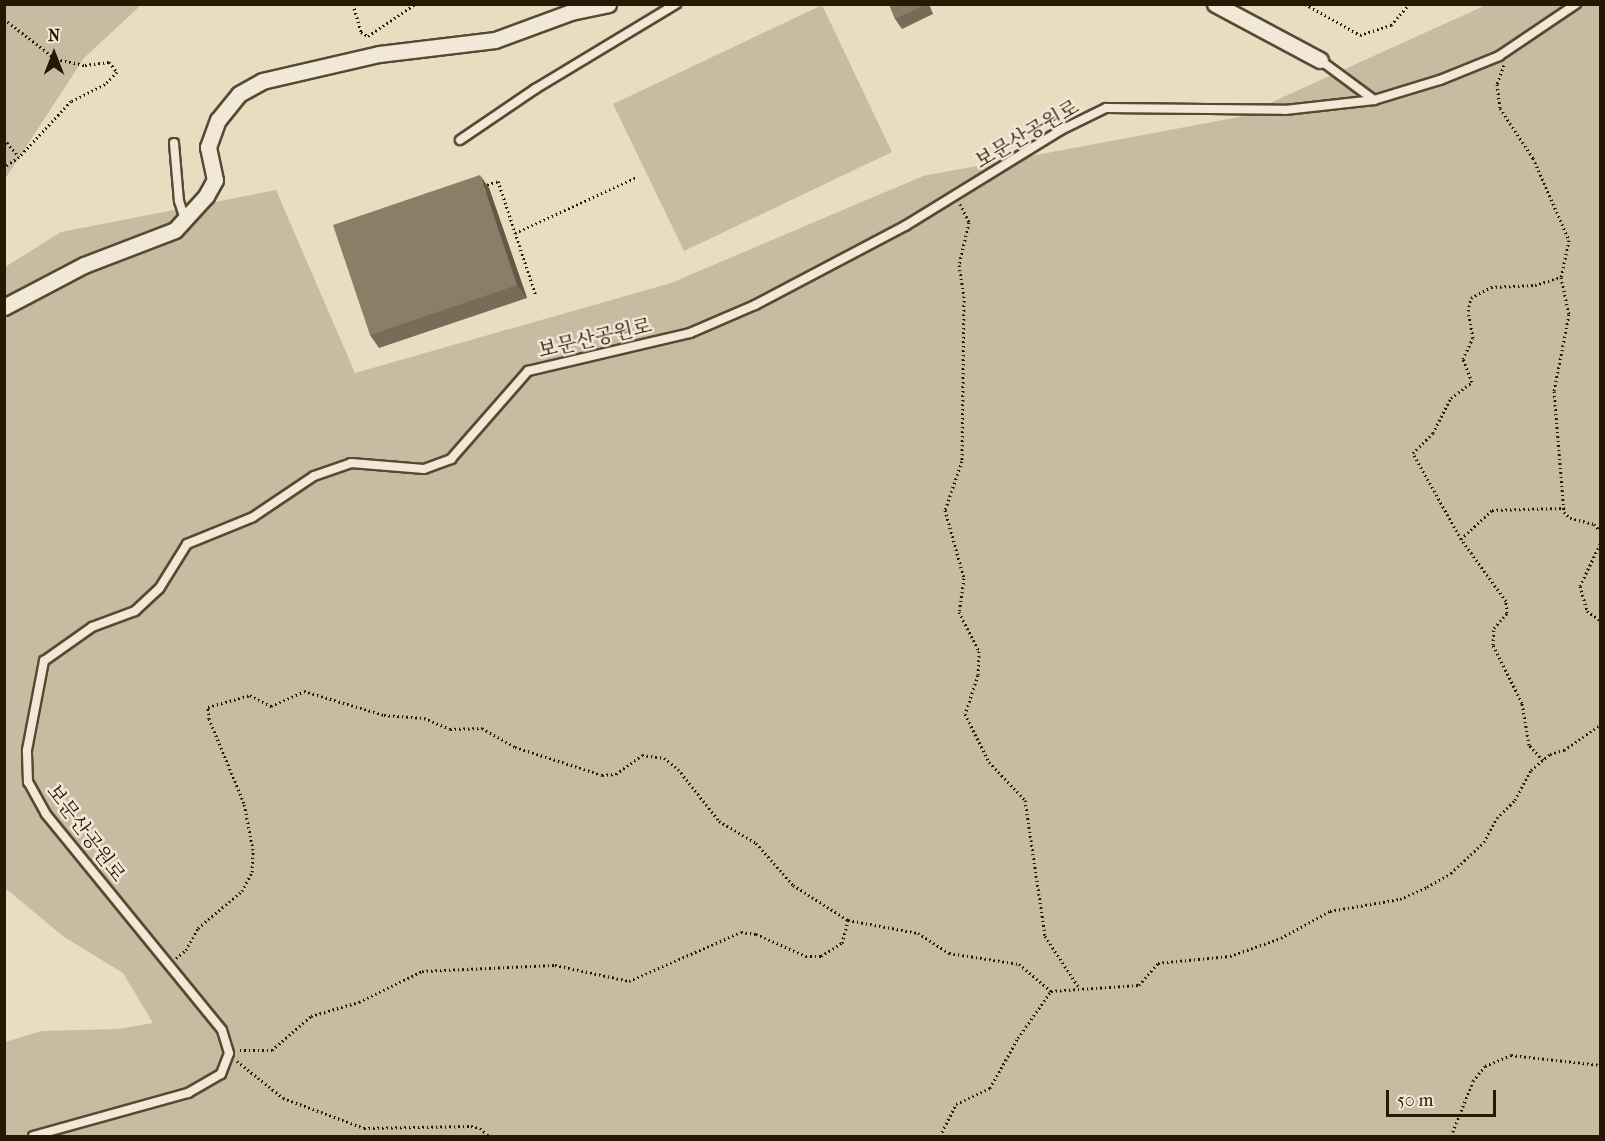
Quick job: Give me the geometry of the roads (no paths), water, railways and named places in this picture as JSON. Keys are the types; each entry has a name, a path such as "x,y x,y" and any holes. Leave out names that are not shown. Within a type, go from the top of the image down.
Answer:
{"street":[{"path":"4,307 84,265 175,230 215,180 208,147 218,120 239,94 262,81 379,54 495,40 571,12 608,4"},
{"path":"1215,4 1320,60"}],"lane":[{"path":"460,140 535,89 675,4"},
{"name":"보문산공원로","path":"33,1137 188,1093 220,1074 229,1051 222,1030 46,814 28,782 27,750 44,661 92,627 135,611 159,589 187,544 253,517 314,476 351,463 423,470 451,459 528,371 690,333 820,272 954,197 1061,130 1106,108 1285,110 1374,100 1440,80 1507,52 1576,4"},
{"path":"1320,60 1374,100"},
{"path":"174,143 178,201 185,219"}]}
